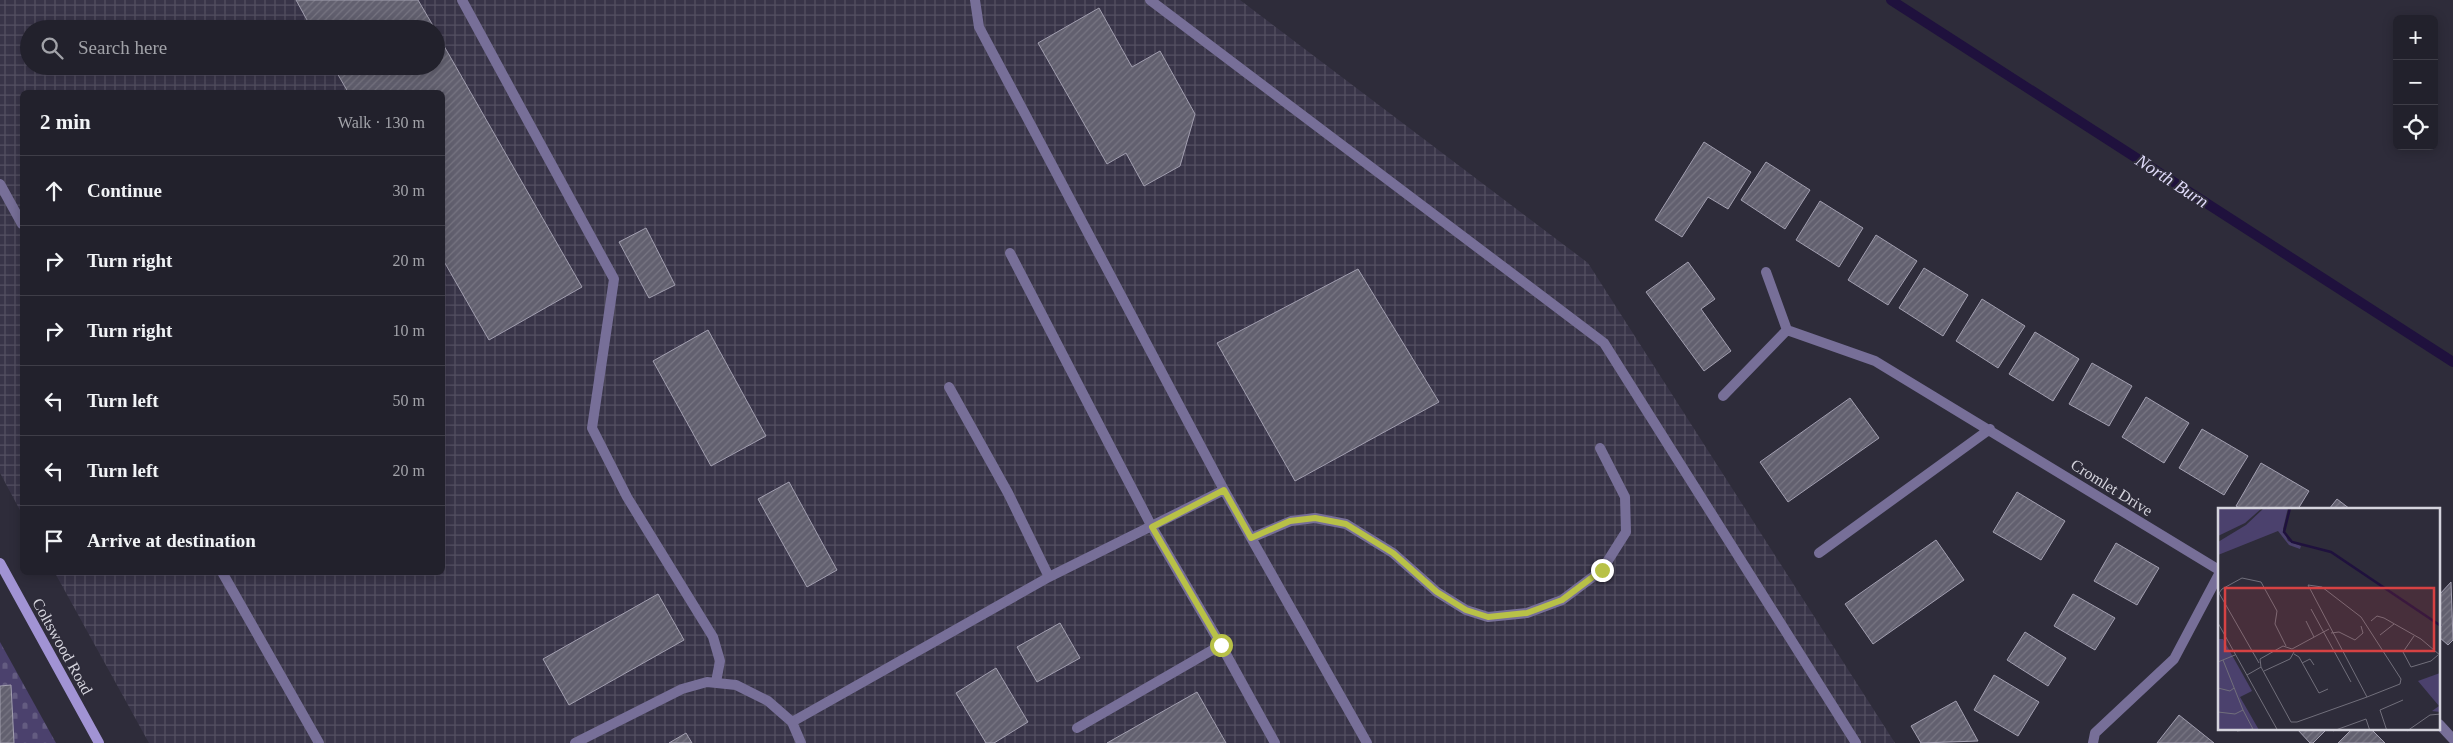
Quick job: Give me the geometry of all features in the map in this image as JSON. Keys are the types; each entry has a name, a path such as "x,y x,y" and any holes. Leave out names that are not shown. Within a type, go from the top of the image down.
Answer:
{"main road":[{"name":"Coltswood Road","path":"0,563 99,743"}],"street":[{"path":"462,0 614,279 592,428 627,497 713,637 720,661 716,682"},
{"path":"975,0 979,28 1224,490 1367,743"},
{"path":"1150,0 1604,343 1856,743"},
{"path":"0,184 20,220"},
{"path":"1010,253 1152,527 1221,645 1275,743"},
{"path":"1723,396 1787,330 1766,272"},
{"name":"Cromlet Drive","path":"1787,330 1875,361 1990,429 2218,569"},
{"path":"949,387 1008,493 1049,577"},
{"path":"1819,553 1990,429"},
{"path":"1251,538 1290,521 1315,518 1346,524 1393,553 1437,592 1466,610 1488,617 1527,613 1562,600 1602,570 1626,532 1625,498 1600,448"},
{"path":"792,722 1049,577 1224,490"},
{"path":"224,575 319,743"},
{"path":"2093,743 2095,733 2174,659 2218,576"},
{"path":"1077,728 1221,645"},
{"path":"575,743 682,689 707,682 736,685 768,701 792,722 802,743"},
{"path":"2440,725 2453,738"}],"shaded area":[{"path":"0,0 1240,0 1588,263 1895,743 149,743 56,575 445,575 445,90 20,90 20,510 0,473"}],"green space":[{"path":"0,642 56,743 0,743"}],"building":[{"path":"296,0 418,0 430,20 307,20"},
{"path":"1099,8 1132,67 1160,51 1195,114 1180,166 1144,186 1126,153 1107,164 1038,43"},
{"path":"445,48 582,287 489,340 445,263 445,90 347,90 338,75 445,75"},
{"path":"1704,142 1751,172 1728,209 1708,197 1682,237 1655,220"},
{"path":"1766,162 1810,190 1785,229 1741,200"},
{"path":"1820,201 1863,228 1839,267 1796,240"},
{"path":"646,228 675,285 649,298 619,242"},
{"path":"1876,235 1917,261 1888,305 1848,280"},
{"path":"1688,262 1715,299 1701,309 1731,351 1704,371 1646,292"},
{"path":"1924,268 1968,295 1943,336 1899,308"},
{"path":"1358,269 1439,402 1295,481 1217,343"},
{"path":"1982,299 2025,326 1998,368 1956,341"},
{"path":"708,330 766,436 711,466 653,361"},
{"path":"2035,332 2079,359 2053,401 2009,374"},
{"path":"2092,363 2132,386 2109,426 2069,404"},
{"path":"2146,397 2189,423 2164,463 2122,437"},
{"path":"1850,398 1879,438 1788,502 1760,462"},
{"path":"2202,429 2248,456 2224,495 2179,468"},
{"path":"2261,463 2309,491 2299,508 2239,508 2236,506"},
{"path":"789,482 837,570 807,587 758,499"},
{"path":"2017,492 2065,521 2041,560 1993,532"},
{"path":"2337,499 2349,508 2330,508"},
{"path":"1936,540 1964,580 1873,644 1845,604"},
{"path":"2116,543 2159,568 2137,605 2094,581"},
{"path":"2451,582 2453,640 2448,645 2440,638 2440,594"},
{"path":"658,594 684,640 569,705 543,659"},
{"path":"2073,594 2115,618 2095,650 2054,626"},
{"path":"1060,623 1080,658 1037,682 1017,647"},
{"path":"2025,632 2066,658 2048,686 2007,660"},
{"path":"996,668 1028,722 994,743 986,743 956,693"},
{"path":"1994,675 2039,702 2018,736 1974,710"},
{"path":"11,685 14,743 0,743 0,686"},
{"path":"1197,692 1226,743 1107,743"},
{"path":"1956,701 1978,741 1921,743 1911,726"},
{"path":"2179,715 2214,743 2157,743"},
{"path":"2298,730 2326,730 2313,743 2310,743"},
{"path":"2351,730 2372,730 2385,743 2338,743"},
{"path":"686,733 692,743 669,743"}],"waterway":[{"name":"North Burn","path":"1891,0 2453,362"}],"route":[{"path":"1221,645 1152,527 1224,490 1251,538 1290,521 1315,518 1346,524 1393,553 1437,592 1466,610 1488,617 1527,613 1562,600 1602,570"}]}
